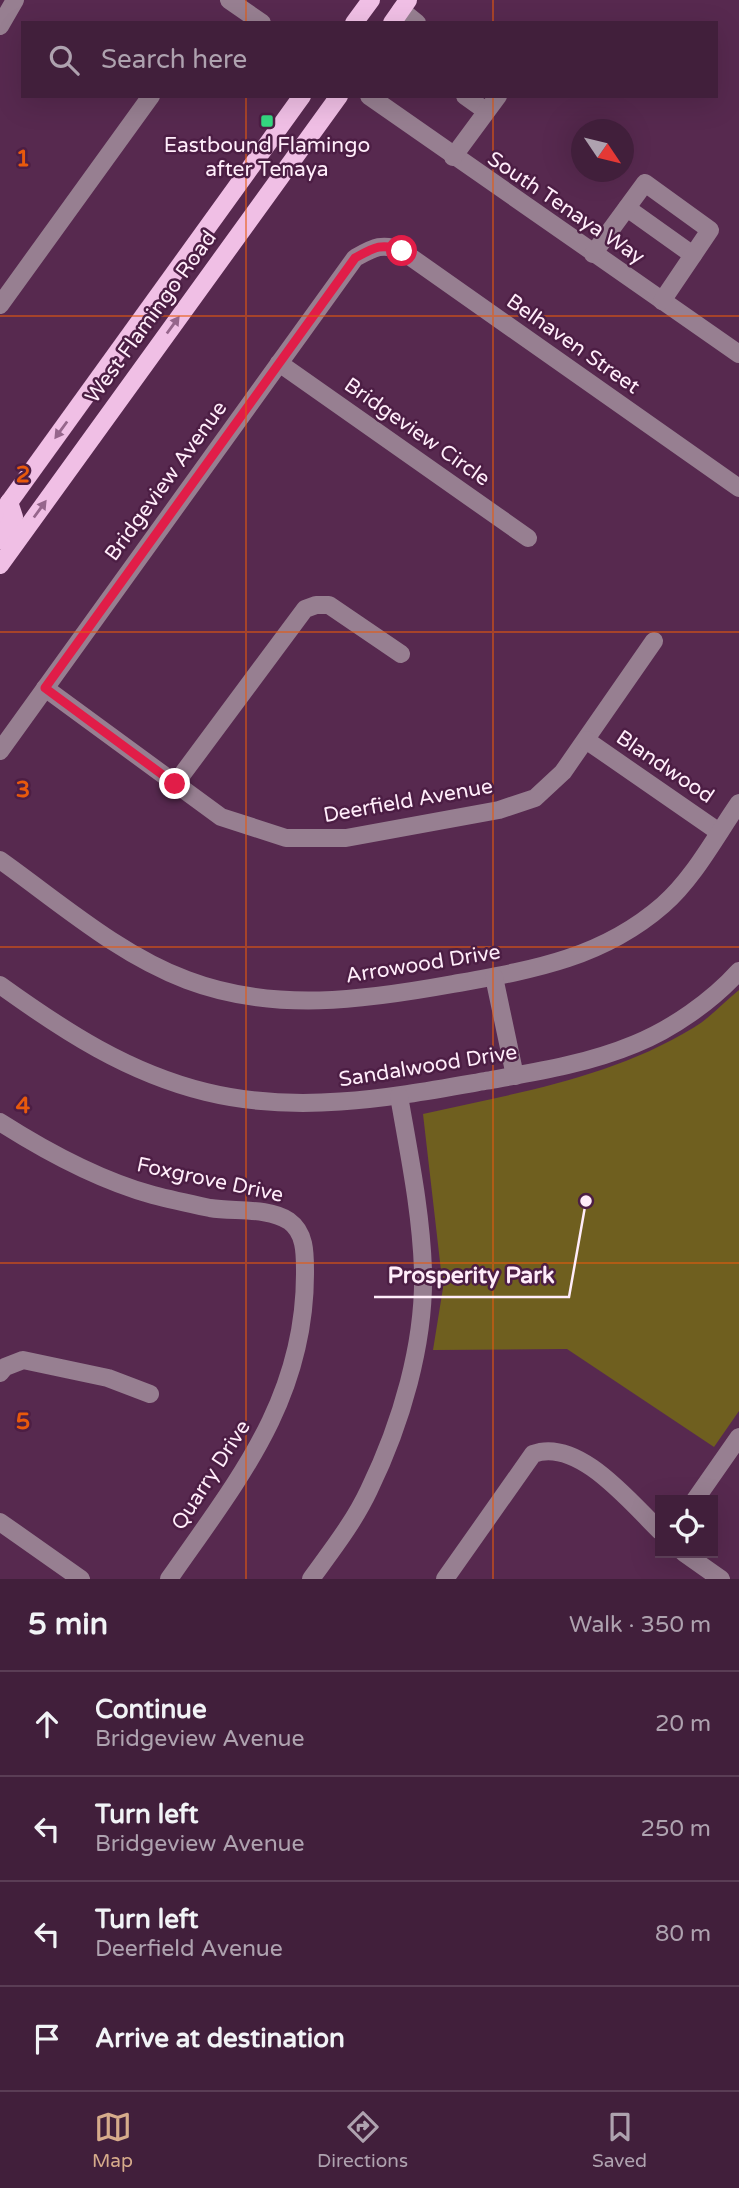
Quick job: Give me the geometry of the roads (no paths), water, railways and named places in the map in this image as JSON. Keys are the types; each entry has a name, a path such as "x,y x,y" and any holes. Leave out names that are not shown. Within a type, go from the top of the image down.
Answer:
{"main road":[{"path":"355,21 371,0"},
{"name":"West Flamingo Road","path":"3,504 301,98"},
{"name":"West Flamingo Road","path":"0,565 338,98"},
{"path":"0,540 14,517 3,504"}],"street":[{"path":"0,26 15,0"},
{"path":"229,0 259,21"},
{"path":"1,302 150,98"},
{"name":"South Tenaya Way","path":"372,98 739,354"},
{"path":"468,98 486,111"},
{"path":"453,157 496,98"},
{"path":"593,254 645,183 710,230 662,301"},
{"path":"627,208 693,255"},
{"name":"Bridgeview Avenue","path":"0,751 355,258 377,245"},
{"name":"Belhaven Street","path":"377,245 402,251 739,488"},
{"name":"Bridgeview Circle","path":"279,363 528,538"},
{"path":"175,784 305,609 316,605 329,606 401,654"},
{"name":"Deerfield Avenue","path":"45,688 221,817 243,827 286,838 346,838 499,810 535,798 564,772 654,641"},
{"name":"Blandwood","path":"586,740 719,832"},
{"name":"Arrowood Drive","path":"0,860 135,956 216,989 319,1002 369,999 551,966 618,937 663,905 682,885 739,803"},
{"name":"Sandalwood Drive","path":"0,985 91,1048 148,1074 207,1092 271,1102 334,1104 515,1076 578,1063 636,1044 685,1016 739,971"},
{"path":"494,977 515,1076"},
{"path":"312,1579 369,1490 407,1391 416,1343 423,1272 418,1200 399,1096"},
{"name":"Foxgrove Drive","path":"0,1122 40,1148 123,1185 211,1208 274,1215 297,1228"},
{"name":"Quarry Drive","path":"169,1579 254,1457 280,1400 296,1356 305,1292 305,1249 297,1228"},
{"path":"0,1373 5,1367 23,1360 108,1378 150,1394"},
{"path":"698,1495 739,1437"},
{"path":"445,1579 533,1454 547,1449 572,1454 609,1482 655,1526"},
{"path":"0,1522 81,1579"},
{"path":"691,1558 721,1579"}],"place":[{"name":"Eastbound Flamingo after Tenaya","path":"267,121"},
{"name":"Prosperity Park","path":"586,1201"}]}
